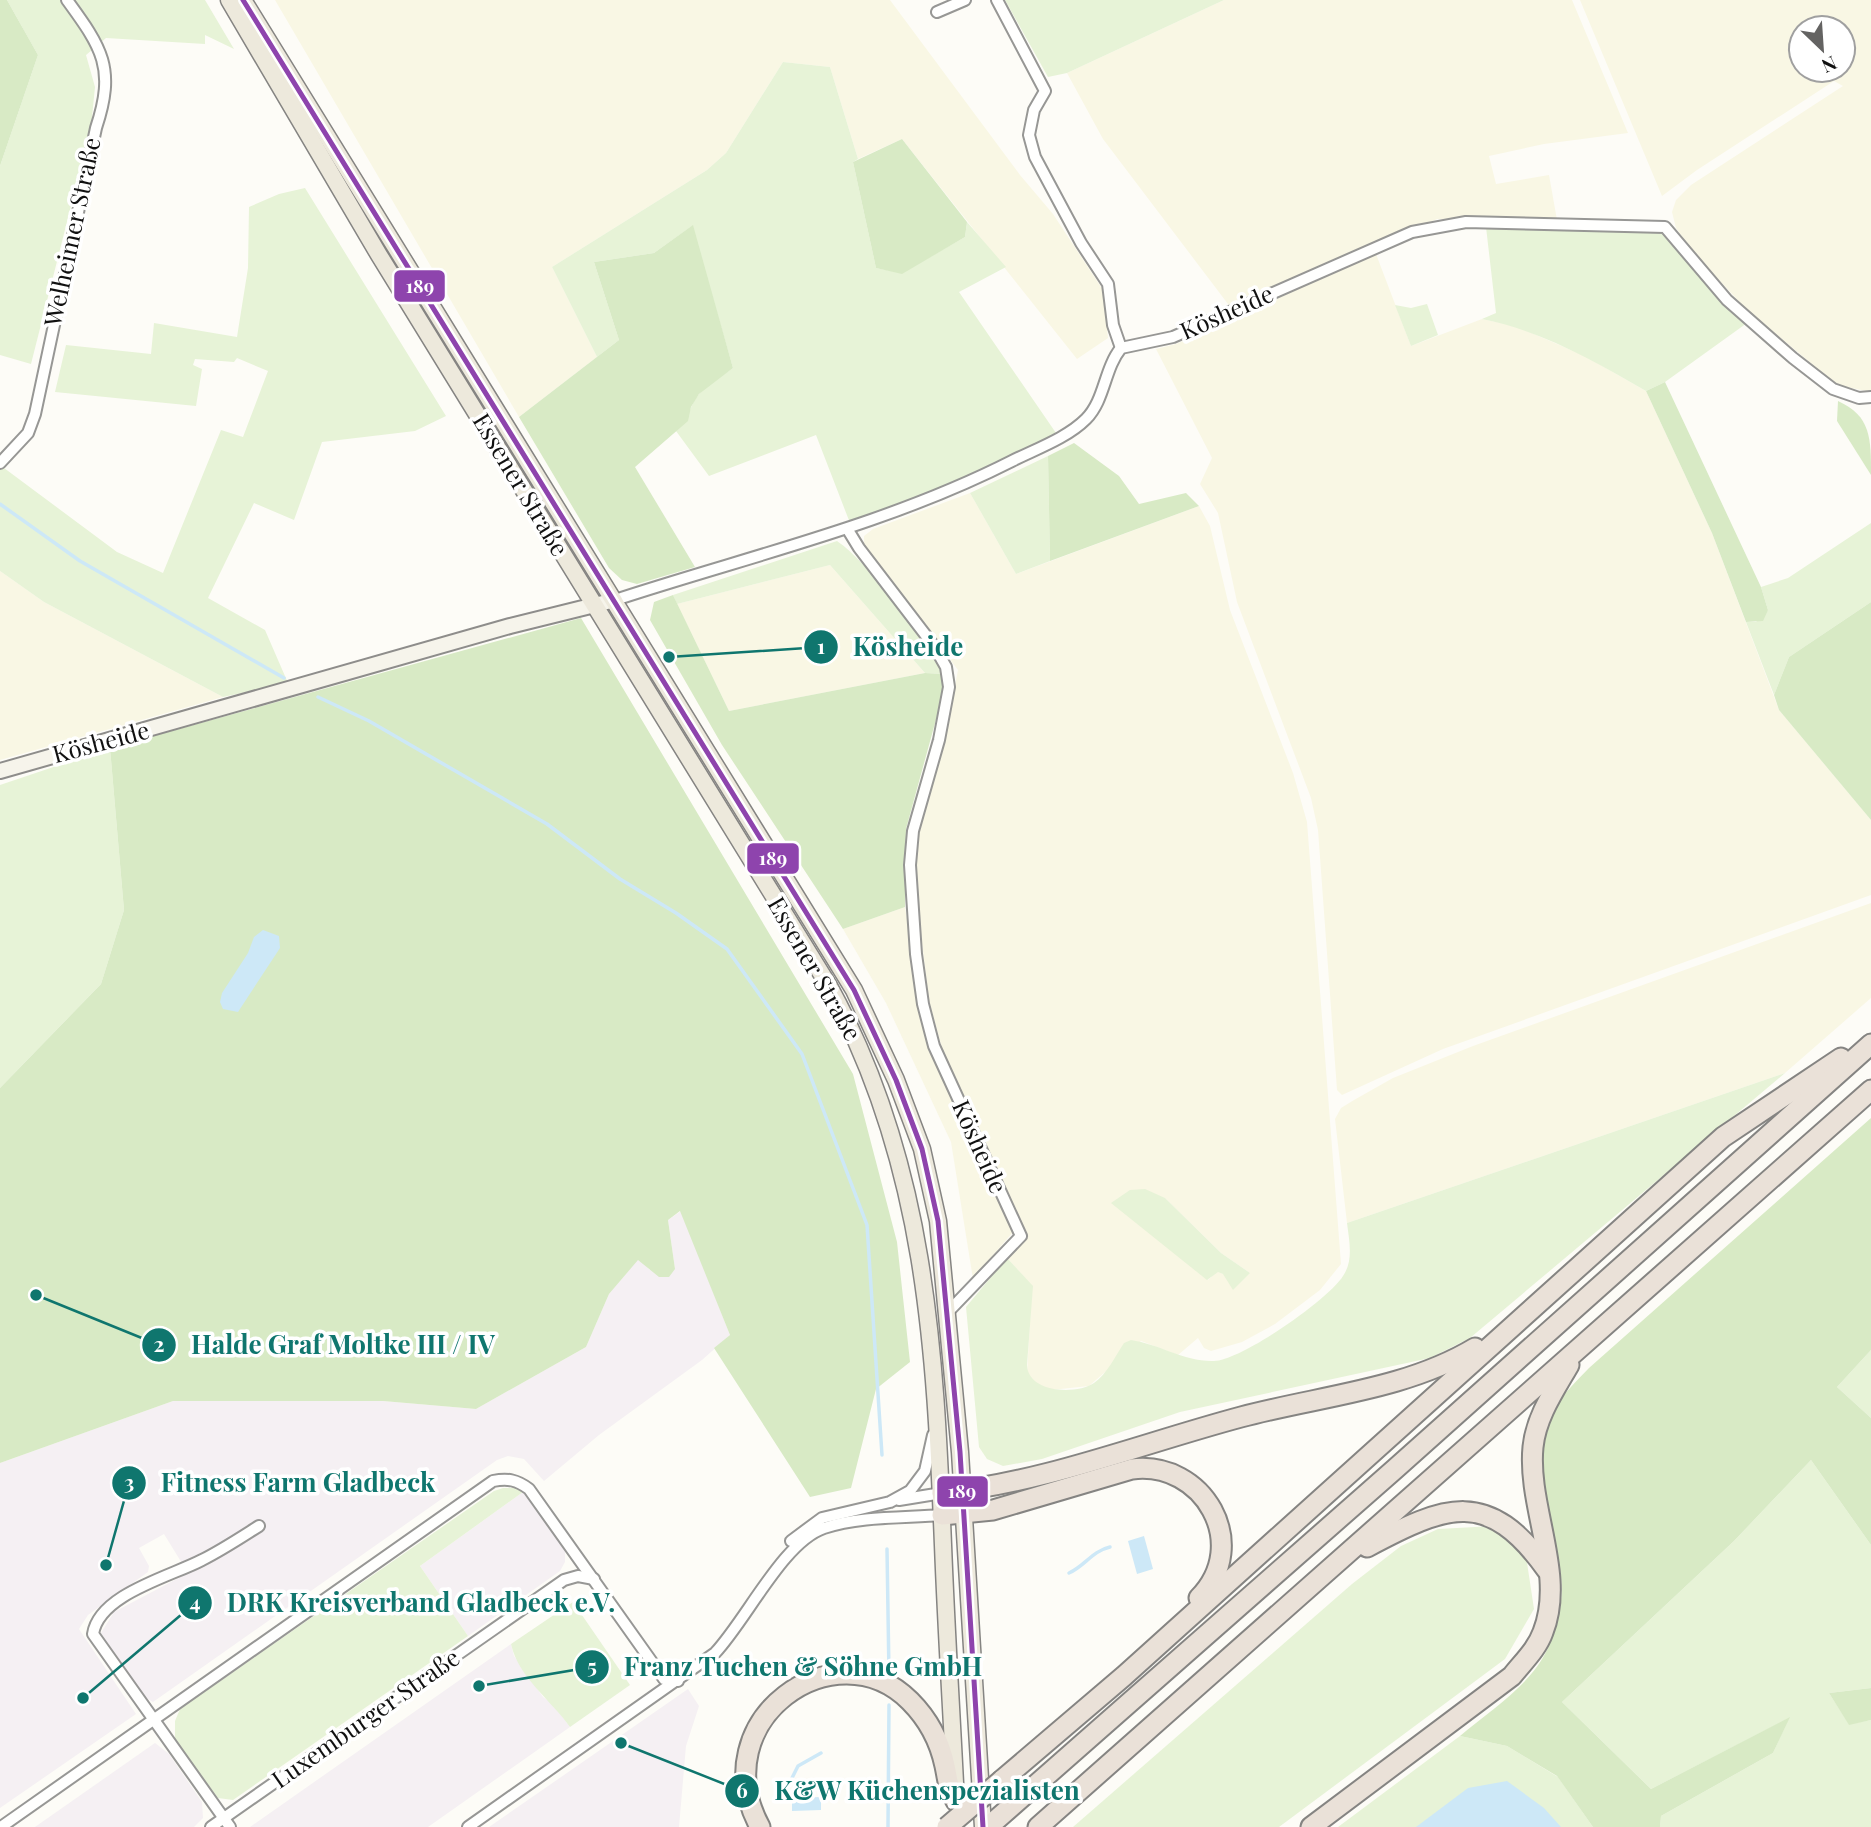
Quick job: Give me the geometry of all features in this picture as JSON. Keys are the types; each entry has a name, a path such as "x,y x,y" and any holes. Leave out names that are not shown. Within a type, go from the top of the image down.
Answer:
{"highway":[{"path":"947,1827 1124,1676 1723,1137 1871,1042"},
{"path":"986,1827 1395,1469 1871,1042"},
{"path":"1038,1827 1871,1090"},
{"path":"942,1493 992,1488 1058,1473 1239,1418 1404,1380 1450,1363 1512,1326"},
{"path":"1311,1827 1512,1676 1532,1653 1543,1633 1549,1609 1545,1541 1533,1488 1533,1446 1546,1406 1578,1349"},
{"path":"942,1516 1015,1505 1132,1469 1149,1467 1177,1475 1200,1493 1217,1520 1222,1546 1214,1576 1189,1608 1128,1664 1124,1676"},
{"path":"1339,1563 1419,1521 1446,1512 1470,1512 1490,1516 1511,1528 1530,1546 1547,1570"},
{"path":"760,1827 751,1809 744,1781 748,1751 759,1722 778,1700 795,1689 836,1675 860,1677 881,1683 908,1700 933,1731 940,1748 948,1787 956,1801"}],"main road":[{"name":"Essener Straße","path":"229,0 379,256 829,986 860,1046 898,1156 916,1229 931,1328 958,1827"},
{"name":"Essener Straße","path":"243,0 854,990 885,1058 922,1149 938,1221 964,1514 986,1827"}],"street":[{"name":"Welheimer Straße","path":"0,463 28,433 35,414 96,128 106,98 106,73 97,41 67,0"},
{"path":"937,12 965,0"},
{"path":"997,0 1045,91 1034,110 1029,135 1035,157 1081,243 1108,284 1113,325 1121,348"},
{"name":"Kösheide","path":"0,771 510,626 615,600 848,530 957,489 1079,426 1095,408 1108,371 1121,348 1173,337 1412,233 1435,226 1466,222 1665,227 1727,300 1793,358 1833,389 1859,398 1871,397"},
{"name":"Kösheide","path":"848,530 934,646 946,667 949,687 939,740 913,831 910,865 916,954 923,1004 934,1046 1021,1236 947,1313"},
{"path":"890,1502 910,1491 925,1471 937,1410"},
{"path":"1,1827 493,1481 506,1479 520,1482 529,1489 664,1679 678,1681"},
{"path":"768,1583 781,1551 802,1530 822,1518 942,1493"},
{"path":"468,1827 715,1653 733,1634 785,1557 802,1540 823,1528 851,1522 942,1516"},
{"path":"227,1823 93,1634 94,1623 130,1593 170,1572 221,1551 258,1526"},
{"name":"Luxemburger Straße","path":"211,1827 227,1823 562,1582 578,1576 594,1579"}],"shaded area":[{"path":"275,0 890,0 1020,175 1053,214 1103,290 1108,338 1077,359 902,139 858,159 830,67 783,62 726,153 707,170 552,267 597,357 519,417"},
{"path":"1224,0 1572,0 1628,133 1544,144 1489,156 1496,184 1549,175 1557,220 1437,219 1231,308 1103,139 1067,73"},
{"path":"1580,0 1871,0 1871,392 1837,385 1746,309 1692,251 1676,228 1672,212 1676,200 1691,185 1843,86 1839,84 1857,84 1857,14 1787,14 1787,84 1829,84 1697,170 1662,196"},
{"path":"1376,254 1411,346 1482,319 1515,326 1585,356 1646,391 1712,533 1779,710 1871,820 1871,895 1443,1049 1342,1095 1337,1090 1318,830 1311,798 1237,602 1218,513 1200,484 1212,458 1156,349 1176,344"},
{"path":"970,493 1016,574 1199,506 1210,526 1230,610 1293,773 1307,822 1341,1264 1320,1290 1275,1324 1242,1342 1211,1351 1204,1348 1198,1338 1178,1355 1141,1341 1089,1386 1051,1390 1035,1383 1027,1374 1032,1286 1007,1258 1027,1233 947,1066 929,1001 915,885 917,832 948,721 958,670 864,547 864,536 873,529","holes":["1165,1198 1221,1253 1250,1273 1223,1274 1217,1271 1208,1280"]},
{"path":"830,565 925,673 729,711 677,604"},
{"path":"0,571 44,602 223,697 0,760"},
{"path":"1871,903 1871,998 1785,1073 1347,1223 1335,1119 1341,1108 1354,1100 1393,1078 1473,1046"},
{"path":"905,907 921,1004 1013,1232 973,1279 951,1142 886,1003 843,929"},
{"path":"681,1211 730,1335 702,1360 599,1435 544,1481 524,1459 508,1456 497,1460 153,1702 143,1696 101,1633 114,1612 188,1573 164,1534 139,1548 149,1566 148,1572 88,1615 79,1629 136,1714 0,1808 0,1463 173,1401 383,1401 476,1409 586,1347 609,1294 638,1259 650,1270 675,1269 668,1220"},
{"path":"523,1492 565,1550 565,1562 560,1571 468,1636 420,1566"},
{"path":"511,1644 514,1656 543,1697 553,1704 570,1727 428,1827 250,1827"},
{"path":"688,1689 699,1706 686,1746 679,1827 489,1827"},
{"path":"155,1743 169,1754 202,1802 203,1818 194,1827 35,1827"}],"green space":[{"path":"0,0 7,0 38,55 0,166"},
{"path":"7,0 205,0 234,49 205,35 205,44 106,38 86,55 95,87 91,127 31,364 0,355 0,166 38,55"},
{"path":"1005,0 1224,0 1067,73 1048,77"},
{"path":"783,62 830,67 858,159 853,162 876,268 902,273 965,237 967,222 1006,267 959,292 1056,433 960,481 850,523 816,435 709,476 676,431 700,393 733,368 692,226 654,253 594,262 619,340 597,357 552,267 707,170 726,153"},
{"path":"902,139 967,222 965,237 902,274 876,268 853,162"},
{"path":"305,188 446,416 415,431 322,442 294,520 254,503 208,598 265,630 288,683 223,697 44,602 0,571 0,465 117,552 163,573 221,430 243,437 268,371 237,358 234,362 195,359 193,365 202,369 196,406 55,392 66,345 151,354 154,323 237,337 248,268 249,207 279,194"},
{"path":"693,225 733,368 699,394 691,407 688,421 635,467 695,567 637,584 622,580 609,568 519,417 619,340 594,262 654,253"},
{"path":"1486,227 1662,233 1675,244 1721,302 1747,323 1665,382 1646,391 1547,339 1482,319 1496,313"},
{"path":"1427,304 1438,335 1411,346 1395,305 1411,308"},
{"path":"1665,382 1761,587 1768,610 1763,621 1746,622 1712,533 1646,391"},
{"path":"1838,401 1849,407 1863,421 1869,439 1871,475 1837,421"},
{"path":"1074,443 1119,476 1139,504 1186,493 1199,506 1050,561 1048,456"},
{"path":"1048,456 1050,561 1016,574 970,493"},
{"path":"1871,523 1871,602 1789,657 1774,695 1746,622 1756,622 1768,610 1761,587 1788,578"},
{"path":"837,541 865,566 896,603 943,674 925,673 830,565 677,604 673,595"},
{"path":"673,595 729,711 925,673 943,674 943,694 906,829 905,907 843,929 722,745 650,620 654,602"},
{"path":"1871,602 1871,820 1779,710 1774,695 1789,657"},
{"path":"581,618 853,1074 897,1242 910,1362 876,1389 851,1488 810,1497 714,1348 730,1335 680,1211 668,1220 675,1269 669,1277 659,1277 638,1260 609,1294 586,1347 476,1409 383,1401 173,1401 0,1463 0,1088 101,984 124,910 110,748"},
{"path":"110,748 124,910 101,984 0,1088 0,785"},
{"path":"1785,1073 1470,1338 1430,1358 1180,1412 1042,1459 1003,1466 987,1459 979,1447 966,1307 1007,1258 1033,1286 1027,1365 1029,1374 1044,1386 1065,1390 1094,1383 1107,1370 1124,1343 1131,1340 1203,1361 1227,1358 1284,1327 1335,1286 1349,1263 1347,1223"},
{"path":"1871,1118 1871,1350 1837,1387 1871,1418 1871,1545 1811,1460 1734,1541 1562,1702 1651,1789 1790,1717 1773,1753 1661,1816 1660,1827 1593,1827 1557,1776 1507,1746 1460,1736 1508,1697 1530,1675 1547,1650 1557,1623 1561,1605 1561,1577 1543,1472 1547,1430 1555,1409 1589,1368"},
{"path":"1145,1189 1165,1198 1221,1253 1250,1273 1233,1290 1223,1274 1218,1272 1207,1280 1111,1203 1130,1190"},
{"path":"1871,1350 1871,1418 1837,1387"},
{"path":"1811,1460 1871,1545 1871,1688 1829,1693 1849,1724 1871,1720 1871,1827 1660,1827 1661,1816 1773,1753 1789,1718 1651,1789 1562,1702 1734,1541"},
{"path":"515,1488 523,1492 420,1566 468,1636 233,1800 218,1798 175,1740 175,1721 180,1709 494,1491"},
{"path":"1494,1526 1526,1556 1534,1609 1505,1659 1279,1827 1073,1827 1352,1584 1401,1546 1438,1529"},
{"path":"573,1602 630,1685 570,1727 528,1678 511,1644"},
{"path":"1871,1688 1871,1720 1849,1725 1829,1693"},
{"path":"1460,1736 1507,1746 1558,1777 1593,1827 1338,1827"}],"water":[{"path":"263,930 279,936 280,948 238,1012 223,1009 220,1002 222,993 248,953 254,937"},
{"path":"1144,1536 1153,1569 1137,1574 1128,1541"},
{"path":"1507,1781 1544,1808 1561,1827 1416,1827 1468,1788"},
{"path":"821,1797 821,1810 792,1811 792,1798"}],"waterway":[{"path":"0,504 80,561 284,678"},
{"path":"318,697 369,721 547,824 620,879 676,913 727,949 802,1054 867,1225 882,1455"},
{"path":"1069,1573 1098,1552 1110,1547"},
{"path":"887,1549 889,1675"},
{"path":"888,1827 889,1705"},
{"path":"792,1778 798,1766 821,1753"}],"transit line":[{"name":"189","path":"243,0 854,990 896,1080 922,1149 938,1221 960,1452 983,1827"}],"place":[{"name":"Kösheide","path":"669,657"},
{"name":"Halde Graf Moltke III / IV","path":"36,1295"},
{"name":"Fitness Farm Gladbeck","path":"106,1565"},
{"name":"Franz Tuchen & Söhne GmbH","path":"479,1686"},
{"name":"DRK Kreisverband Gladbeck e.V.","path":"83,1698"},
{"name":"K&W Küchenspezialisten","path":"621,1743"}]}
